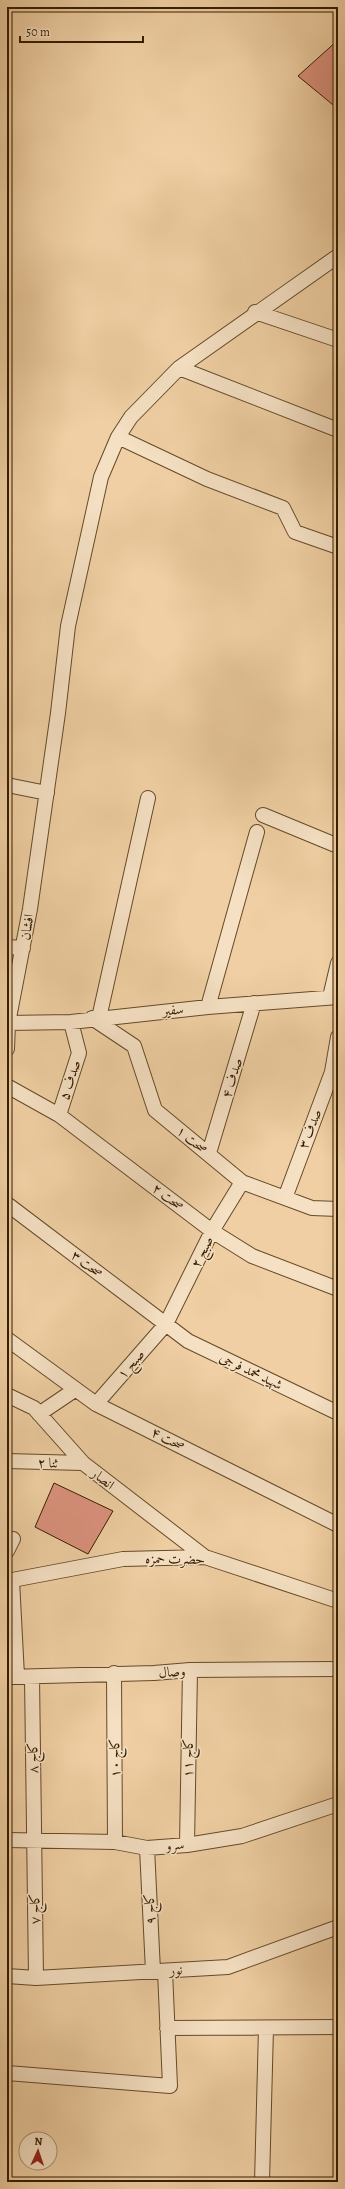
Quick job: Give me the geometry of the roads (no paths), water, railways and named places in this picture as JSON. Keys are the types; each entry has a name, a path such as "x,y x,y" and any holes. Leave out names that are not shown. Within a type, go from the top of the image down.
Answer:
{"street":[{"name":"افشان","path":"7,1049 8,1023 23,948 40,827 47,793 68,626 101,478 118,437 131,416 179,368 255,312 338,256"},
{"path":"255,312 338,340"},
{"path":"179,368 338,430"},
{"path":"118,437 207,479 284,508 295,532 338,547"},
{"path":"7,785 47,793"},
{"path":"95,1018 148,798"},
{"path":"263,815 338,846"},
{"path":"208,1007 257,832"},
{"path":"7,947 23,948"},
{"path":"334,997 338,963"},
{"name":"سفیر","path":"8,1023 71,1022 95,1018 208,1007 334,997"},
{"name":"صدف ۴","path":"209,1153 254,1003"},
{"name":"صحت ۱","path":"95,1018 134,1046 155,1110 209,1153 242,1182 312,1208 338,1209"},
{"name":"صدف ۵","path":"59,1115 79,1053 71,1022"},
{"name":"صدف ۳","path":"285,1198 335,1073 338,1037"},
{"name":"صحت ۲","path":"7,1086 59,1115 212,1230 252,1256 338,1289"},
{"name":"صبح ۲","path":"166,1324 212,1230 242,1182"},
{"name":"صحت ۳","path":"7,1204 166,1324"},
{"name":"صبح ۱","path":"96,1404 166,1324"},
{"name":"شهید محمد فرجی","path":"166,1324 188,1342 338,1413"},
{"name":"صحت ۴","path":"7,1339 96,1404 338,1525"},
{"path":"39,1414 76,1389"},
{"name":"انصار","path":"7,1395 34,1408 83,1464 205,1557"},
{"name":"ثنا ۲","path":"10,1461 83,1464"},
{"name":"حضرت حمزه","path":"9,1580 123,1559 205,1557 338,1601"},
{"path":"9,1580 12,1676"},
{"name":"وصال","path":"12,1676 32,1677 114,1673 154,1673 190,1670 338,1668"},
{"name":"کاج ۱۱","path":"187,1845 190,1670"},
{"name":"کاج ۱۰","path":"114,1673 115,1842"},
{"name":"کاج ۸","path":"32,1677 34,1840"},
{"name":"سرو","path":"7,1840 115,1842 147,1848 187,1845 242,1836 338,1804"},
{"name":"کاج ۷","path":"34,1840 36,1978"},
{"name":"کاج ۹","path":"7,2073 170,2086 167,2028 159,1971 147,1848"},
{"name":"نور","path":"7,1976 36,1978 228,1967 338,1927"},
{"path":"167,2028 338,2027"},
{"path":"262,2182 266,2028"}]}
